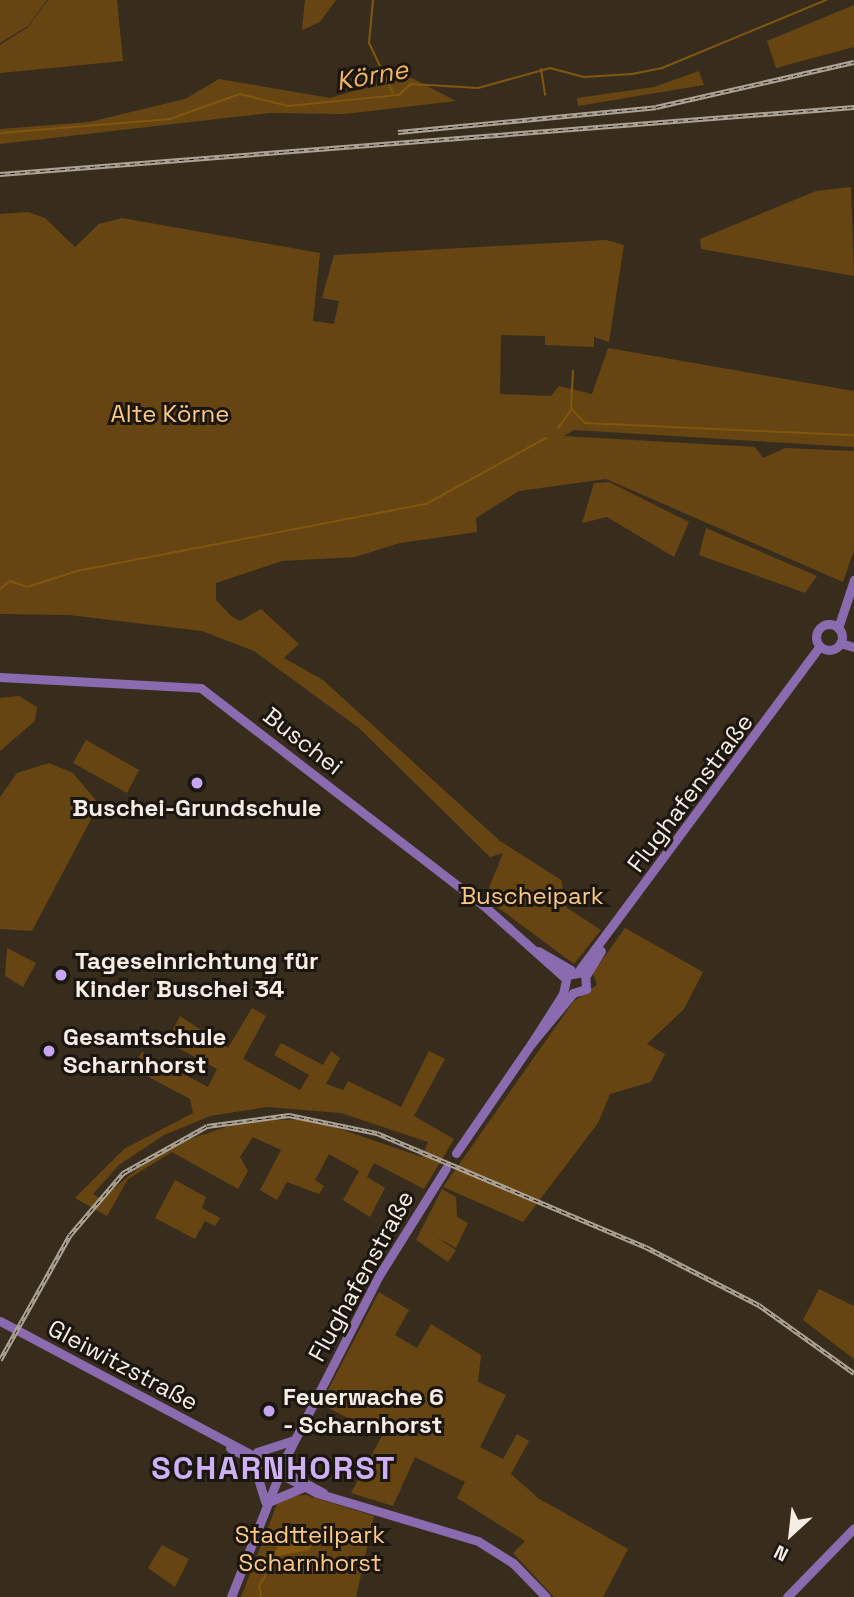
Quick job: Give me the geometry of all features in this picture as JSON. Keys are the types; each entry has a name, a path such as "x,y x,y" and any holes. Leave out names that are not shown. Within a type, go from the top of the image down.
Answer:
{"street":[{"name":"Flughafenstraße","path":"456,1153 574,979 606,940 823,648 817,632 837,633 846,598 854,580"},
{"path":"837,633 854,641"},
{"path":"837,633 854,647"},
{"path":"823,648 837,633"},
{"name":"Buschei","path":"0,677 170,681 201,688 574,979"},
{"name":"Flughafenstraße","path":"231,1597 266,1503 294,1440 384,1266 446,1168"},
{"name":"Gleiwitzstraße","path":"0,1321 323,1493"},
{"path":"294,1440 252,1456 266,1503 303,1488"},
{"name":"Gleiwitzstraße","path":"279,1471 303,1488 478,1541 513,1563 546,1597"},
{"path":"787,1597 854,1528"}],"green space":[{"path":"0,0 47,0 28,26 0,43"},
{"path":"48,0 117,0 123,61 0,73 0,45 28,27"},
{"path":"305,0 336,0 320,22 302,30"},
{"path":"854,5 854,47 776,68 767,41"},
{"path":"699,71 704,85 578,106 577,98 654,87"},
{"path":"406,75 456,101 345,114 270,113 0,144 0,129 89,122 185,99 219,79 330,98"},
{"path":"851,187 854,276 701,249 700,239 816,191"},
{"name":"Alte Körne","path":"28,212 45,218 75,247 99,224 122,218 320,253 313,321 334,324 339,301 322,298 334,255 606,240 624,245 609,342 594,337 594,347 545,345 545,336 501,335 500,394 551,396 559,386 592,394 608,348 854,391 854,447 574,430 564,436 755,447 763,458 785,448 854,451 854,550 843,582 606,479 519,491 476,518 477,532 400,543 355,557 282,561 216,583 216,600 231,616 240,621 261,609 299,644 284,658 323,680 500,841 561,880 567,908 601,930 574,964 485,898 503,853 490,857 359,728 254,651 202,631 69,615 0,614 0,214"},
{"path":"609,482 689,522 674,557 607,517 582,523 594,483"},
{"path":"706,528 817,576 805,593 699,555"},
{"path":"19,696 37,707 35,721 0,751 0,698"},
{"path":"86,740 139,770 127,793 73,763"},
{"path":"49,763 73,773 99,804 32,931 0,929 0,797 17,773"},
{"path":"625,928 703,972 684,1009 647,1044 665,1054 651,1082 610,1094 598,1123 523,1222 443,1187 573,1002 597,985 593,973"},
{"path":"7,948 36,963 23,987 5,976"},
{"path":"252,1008 266,1016 243,1059 300,1090 309,1075 274,1055 281,1043 323,1065 331,1051 340,1058 326,1084 343,1090 348,1081 401,1107 429,1051 445,1059 414,1116 454,1139 424,1189 374,1163 367,1177 385,1188 370,1217 343,1200 359,1171 329,1154 315,1180 324,1186 319,1194 287,1182 277,1200 260,1190 281,1150 253,1137 240,1157 248,1171 238,1189 172,1152 128,1179 107,1216 75,1198 124,1149 193,1113 190,1099 132,1068 142,1052 208,1087 217,1069 167,1042 180,1016 228,1048","holes":["267,1107 341,1113 428,1142 422,1157 311,1119 244,1121 163,1148 101,1199 93,1194 119,1165 164,1135 210,1116"]},
{"path":"175,1180 206,1197 202,1208 220,1218 215,1226 205,1221 195,1239 155,1218"},
{"path":"442,1189 456,1197 457,1217 468,1223 456,1248 436,1237 456,1250 448,1262 416,1240"},
{"path":"819,1289 854,1306 854,1359 803,1320"},
{"name":"Stadtteilpark Scharnhorst","path":"379,1292 409,1310 395,1335 417,1348 431,1324 481,1355 478,1382 506,1395 480,1447 503,1459 517,1434 529,1441 511,1474 538,1498 628,1549 603,1597 554,1597 513,1553 525,1541 457,1498 465,1482 415,1457 393,1506 351,1493 382,1436 325,1406 326,1394"},
{"name":"Stadtteilpark Scharnhorst","path":"306,1495 374,1516 356,1597 241,1597 277,1504 286,1496"},
{"path":"162,1545 189,1559 175,1587 148,1568"}],"shaded area":[{"path":"320,1528 309,1550 273,1557 280,1540"}],"waterway":[{"path":"373,0 369,43 393,93"},
{"name":"Körne","path":"0,133 170,119 240,94 288,106 399,95 411,84 478,88 550,68 584,77 632,74 662,68 826,0"},
{"path":"541,69 545,95"},
{"path":"573,371 571,408 585,423 854,435"},
{"name":"Alte Körne","path":"558,428 571,410"},
{"name":"Alte Körne","path":"0,589 10,581 27,587 77,571 426,504 546,438"},
{"path":"261,1597 259,1586 276,1559"}],"railway":[{"path":"398,132 656,107 854,62"},
{"path":"0,174 854,107"},
{"path":"0,1360 70,1235 123,1173 207,1126 289,1115 377,1133 646,1247 759,1305 854,1373"}],"place":[{"name":"Buschei-Grundschule","path":"197,783"},
{"name":"Tageseinrichtung für Kinder Buschei 34","path":"61,975"},
{"name":"Gesamtschule Scharnhorst","path":"49,1051"},
{"name":"Feuerwache 6 - Scharnhorst","path":"269,1411"}],"district":[{"name":"SCHARNHORST","path":"274,1468"}],"park label":[{"name":"Buscheipark","path":"532,896"}]}
